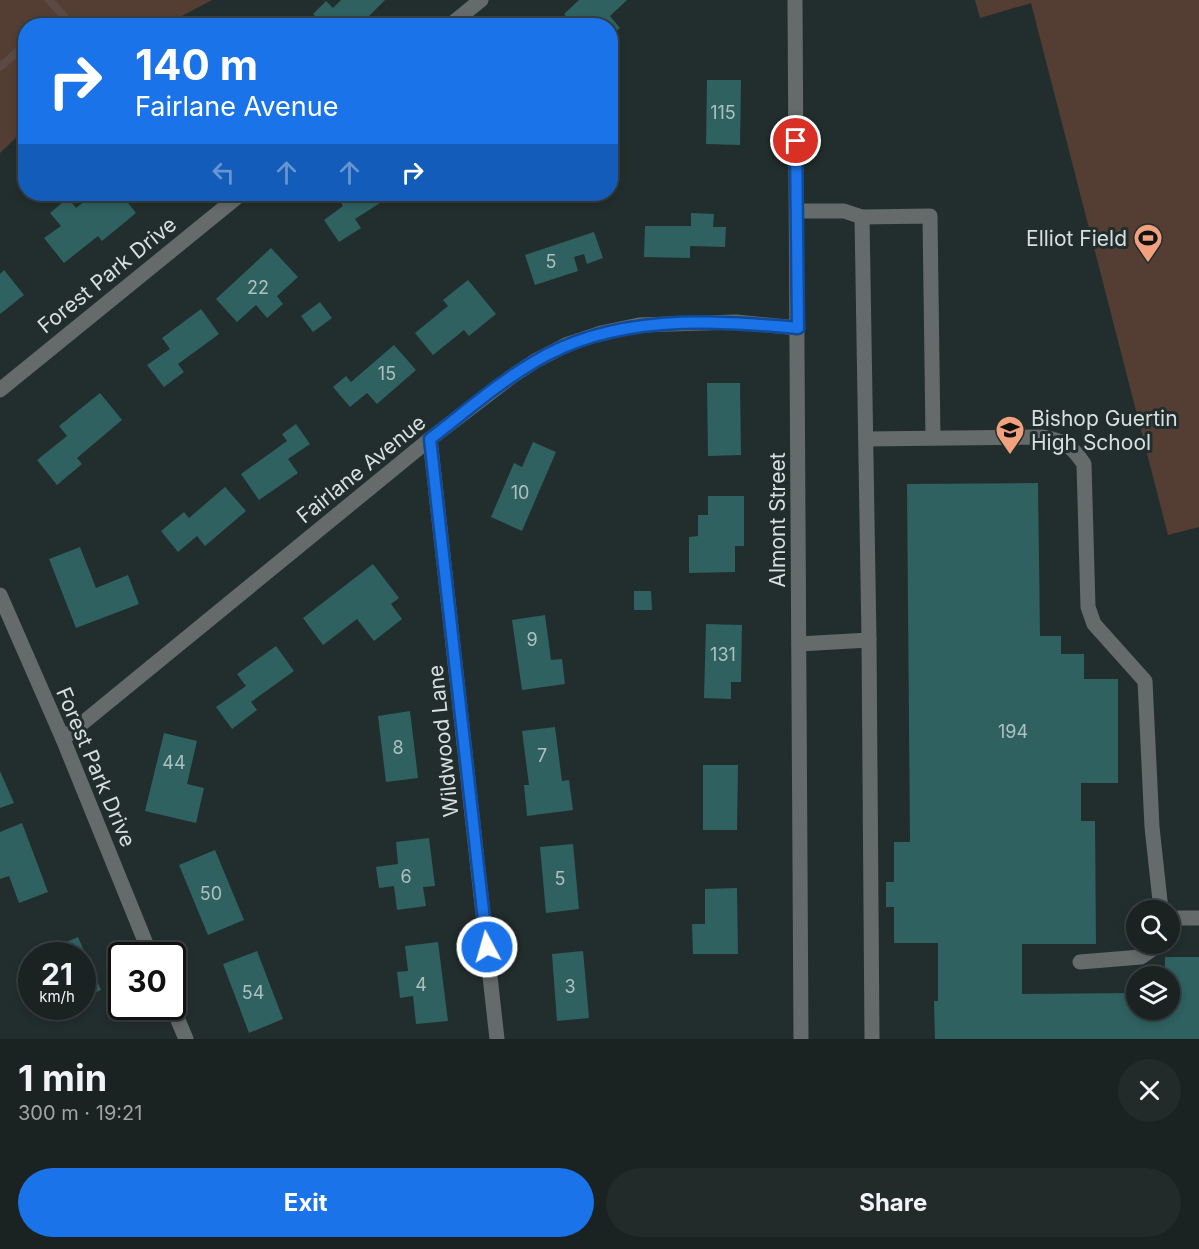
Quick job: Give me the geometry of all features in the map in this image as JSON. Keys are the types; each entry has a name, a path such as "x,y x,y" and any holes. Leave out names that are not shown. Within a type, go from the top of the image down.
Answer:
{"street":[{"path":"459,18 481,0"},
{"name":"Almont Street","path":"795,0 801,1039"},
{"name":"Forest Park Drive","path":"0,390 232,201"},
{"path":"797,211 844,211 862,217 930,216 933,438"},
{"path":"862,217 869,640 872,1039"},
{"name":"Fairlane Avenue","path":"63,739 430,439 535,361 568,344 601,333 639,325 736,322 798,328"},
{"path":"866,439 1042,437 1062,441 1074,450 1084,464 1088,607 1094,624 1145,681 1150,806 1160,900"},
{"name":"Wildwood Lane","path":"430,439 497,1039"},
{"name":"Forest Park Drive","path":"0,595 63,739 146,942"},
{"path":"799,644 869,640"},
{"path":"1180,918 1199,918"},
{"path":"1080,962 1141,957 1145,954"},
{"path":"178,1020 186,1039"}],"shaded area":[{"path":"0,0 212,0 178,18 18,18 18,136 0,153"},
{"name":"Elliot Field","path":"975,0 1199,0 1199,527 1168,535 1031,3 980,18"}],"building":[{"path":"341,0 385,0 367,18 350,16 348,18 317,18 313,14 326,1 333,8"},
{"path":"579,0 627,0 610,16 612,18 567,18 564,14"},
{"path":"707,80 741,80 740,145 706,144"},
{"path":"64,201 70,201 76,208 85,201 127,201 136,213 102,241 98,236 64,263 44,238 61,226 50,213"},
{"path":"340,201 383,201 355,219 361,228 339,242 324,220 343,206"},
{"path":"691,213 714,214 713,227 726,227 725,247 690,246 690,258 644,257 645,226 691,226"},
{"path":"594,232 603,258 587,264 584,254 574,257 578,271 535,285 525,255"},
{"path":"271,248 298,277 277,296 283,304 267,318 256,305 237,322 216,299"},
{"path":"4,270 24,295 0,314 0,274"},
{"path":"468,280 496,314 469,336 464,330 433,355 415,333 448,306 443,300"},
{"path":"320,302 332,318 313,332 301,316"},
{"path":"201,309 219,334 178,364 184,372 164,387 147,365 170,349 162,338"},
{"path":"394,345 416,370 377,404 367,393 350,407 333,387 346,376 351,382"},
{"path":"707,383 740,383 741,455 708,456"},
{"path":"100,393 122,420 77,458 82,464 57,485 37,460 67,436 59,426"},
{"path":"296,424 310,444 288,459 298,473 259,500 241,474 287,441 282,434"},
{"path":"533,442 556,452 522,531 491,517 514,463 522,467"},
{"path":"1038,483 1040,636 1061,636 1061,654 1084,654 1084,679 1118,679 1118,783 1081,783 1081,821 1095,821 1096,944 1022,944 1022,994 1126,993 1126,1020 1180,1020 1180,966 1165,966 1165,957 1199,957 1199,1039 935,1039 934,1001 938,1001 938,943 894,943 894,907 886,907 886,882 894,882 894,842 910,842 907,484"},
{"path":"225,487 246,511 205,546 197,536 178,552 161,531 184,512 189,518"},
{"path":"708,496 744,496 744,546 735,546 735,572 689,573 689,537 698,536 698,515 708,515"},
{"path":"80,547 96,588 128,575 139,604 76,628 49,559"},
{"path":"373,564 399,598 391,604 402,619 374,641 357,619 323,645 303,618"},
{"path":"634,591 651,591 652,610 634,610"},
{"path":"545,615 551,660 562,659 565,684 522,690 512,620"},
{"path":"706,624 742,625 741,682 731,682 731,699 704,698"},
{"path":"276,646 294,671 251,702 257,710 232,729 216,707 246,686 237,674"},
{"path":"410,711 418,778 386,782 378,716"},
{"path":"555,727 562,781 569,780 573,810 527,816 524,785 529,785 522,731"},
{"path":"164,733 197,741 187,784 204,788 196,823 145,811"},
{"path":"703,765 738,765 737,830 703,830"},
{"path":"0,771 14,803 0,808"},
{"path":"22,823 48,892 19,903 9,876 0,879 0,832"},
{"path":"429,838 435,886 423,887 426,906 397,910 394,886 379,888 376,867 398,864 396,842"},
{"path":"573,844 579,909 546,913 540,847"},
{"path":"215,850 244,920 208,935 179,865"},
{"path":"737,888 738,954 693,954 692,924 705,924 705,889"},
{"path":"78,937 80,942 67,942"},
{"path":"438,942 448,1021 416,1024 413,996 400,998 397,972 408,971 405,946"},
{"path":"257,951 283,1019 249,1033 223,964"},
{"path":"583,951 589,1018 557,1021 552,954"},
{"path":"96,978 101,990 96,992"}],"waterway":[{"path":"49,0 64,16 61,18"},
{"path":"0,67 18,51"}],"place":[{"name":"Elliot Field","path":"1148,264"},
{"name":"Bishop Guertin High School","path":"1010,456"}],"route":[{"path":"487,947 430,439 535,361 568,344 601,333 639,325 736,322 798,328 796,141"}]}
